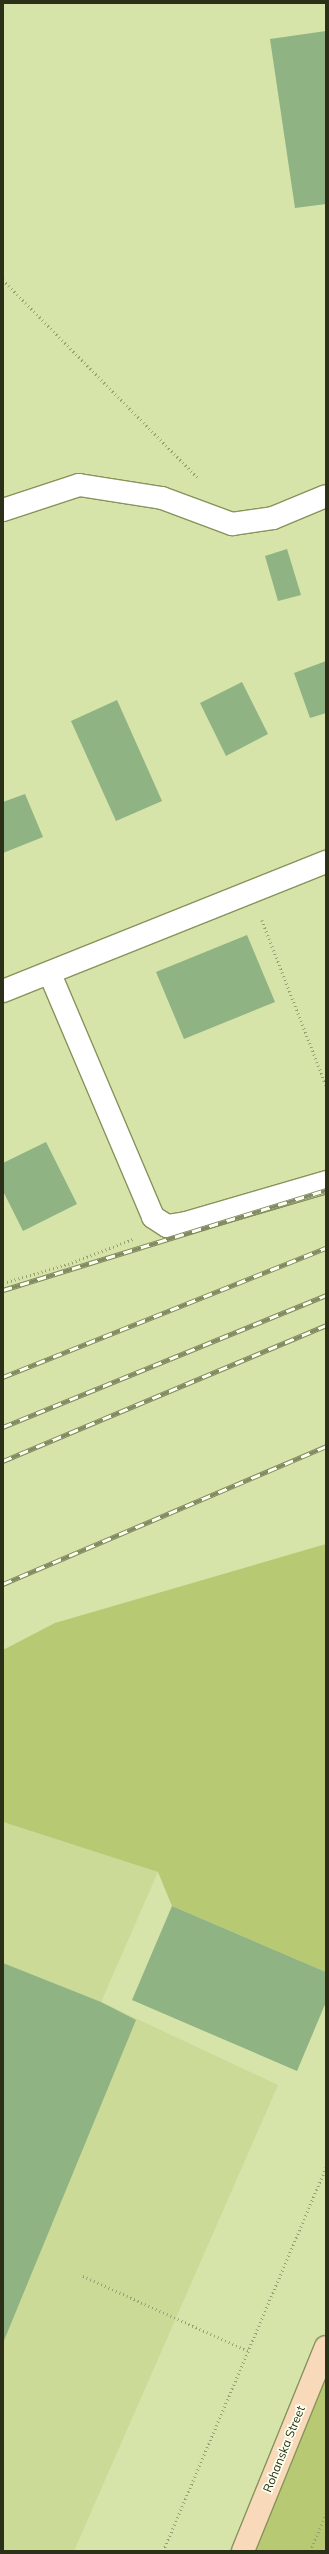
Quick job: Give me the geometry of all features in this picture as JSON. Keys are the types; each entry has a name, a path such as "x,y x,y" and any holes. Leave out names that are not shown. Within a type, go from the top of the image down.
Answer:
{"main road":[{"name":"Rohanska Street","path":"242,2551 326,2347"}],"street":[{"path":"3,510 79,485 162,498 232,524 273,518 326,496"},
{"path":"3,991 50,974 326,862"},
{"path":"50,974 153,1217 167,1226 186,1223 326,1182"}],"path":[{"path":"3,280 204,484"},
{"path":"251,892 326,1085"},
{"path":"3,1283 68,1264 167,1226"},
{"path":"163,2551 326,2167"},
{"path":"83,2276 248,2351"},
{"path":"310,2551 326,2513"}],"shaded area":[{"path":"326,1544 326,1972 172,1906 158,1872 3,1822 3,1650 55,1623"},
{"path":"3,1822 158,1872 101,2002 278,2085 74,2551 3,2551"},
{"path":"326,2347 326,2551 243,2551"}],"building":[{"path":"326,31 326,204 295,208 270,39"},
{"path":"287,549 301,595 278,601 265,556"},
{"path":"326,661 326,713 310,718 294,673"},
{"path":"242,682 268,734 226,756 200,703"},
{"path":"117,700 162,801 116,821 71,721"},
{"path":"25,794 43,837 3,853 3,802"},
{"path":"247,935 275,1002 184,1039 156,972"},
{"path":"46,1142 77,1204 23,1231 3,1191 3,1163"},
{"path":"172,1906 326,1972 326,2002 297,2071 132,2000"},
{"path":"3,1963 101,2002 136,2020 3,2343"}],"railway":[{"path":"3,1290 326,1190"},
{"path":"3,1377 326,1248"},
{"path":"3,1427 326,1295"},
{"path":"3,1461 326,1325"},
{"path":"3,1584 326,1446"}]}
